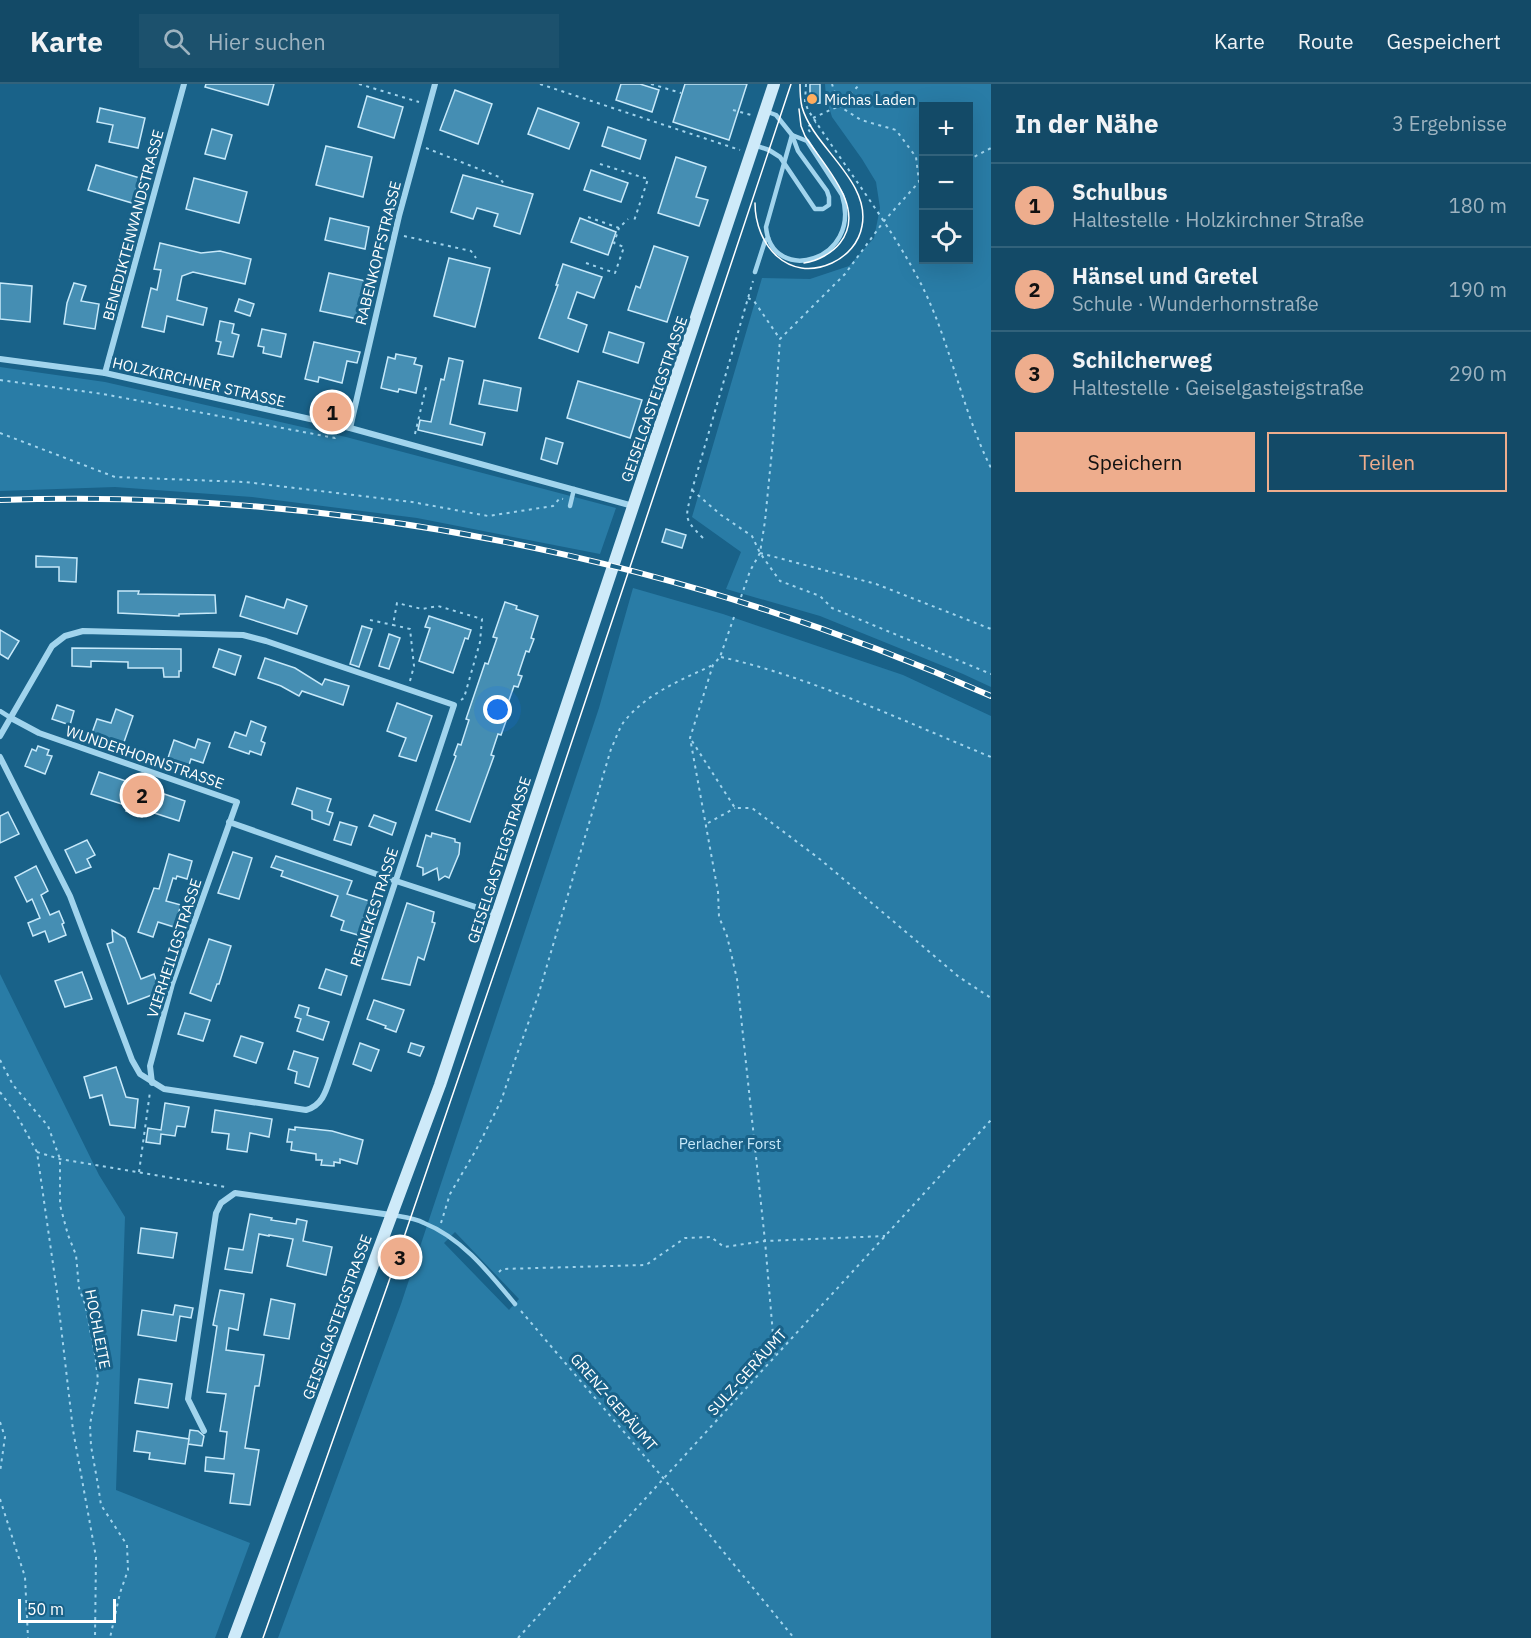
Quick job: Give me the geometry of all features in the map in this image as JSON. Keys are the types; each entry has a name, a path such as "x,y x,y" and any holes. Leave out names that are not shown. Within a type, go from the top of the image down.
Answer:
{"main road":[{"name":"GEISELGASTEIGSTRASSE","path":"234,1638 440,1085 774,84"}],"street":[{"name":"BENEDIKTENWANDSTRASSE","path":"105,373 184,84"},
{"name":"RABENKOPFSTRASSE","path":"350,428 395,234 435,84"},
{"name":"HOLZKIRCHNER STRASSE","path":"0,359 105,373 350,428 633,506"},
{"path":"0,736 52,646 66,636 83,632 243,635 276,644 454,705"},
{"name":"REINEKESTRASSE","path":"152,1083 164,1089 306,1110 316,1107 323,1098 333,1070 454,705"},
{"name":"WUNDERHORNSTRASSE","path":"11,718 39,733 237,802 229,822"},
{"path":"0,758 70,896 132,1060 140,1074 152,1083"},
{"path":"229,822 497,914"},
{"name":"VIERHEILIGSTRASSE","path":"152,1083 150,1066 172,984 229,822"},
{"path":"204,1431 188,1399 216,1213 221,1203 235,1193 391,1215"}],"lane":[{"path":"754,145 775,153 815,209 826,208 830,201 829,197 798,151 792,135 776,115 765,111"},
{"path":"792,135 807,141 842,195 845,204 845,224 837,241 829,251 809,261 790,259 777,250 768,238 767,220 792,135"},
{"path":"755,272 768,238"},
{"path":"571,503 574,489"},
{"name":"WUNDERHORNSTRASSE","path":"0,711 11,718"},
{"path":"391,1215 425,1223 439,1231 474,1257 515,1304"}],"path":[{"path":"359,84 428,105"},
{"path":"540,84 740,150"},
{"path":"651,84 681,93"},
{"path":"806,84 805,102 813,118 884,221 919,280 991,468"},
{"path":"780,339 845,274 884,221 919,182 916,157 896,130 861,120 839,106 832,84"},
{"path":"813,118 839,106 860,84"},
{"path":"733,110 751,115"},
{"path":"811,134 807,127 816,122"},
{"path":"418,145 499,177 504,184"},
{"path":"973,158 991,148"},
{"path":"600,164 648,179 634,221"},
{"path":"588,217 619,228"},
{"path":"586,263 615,273 624,247 614,243 619,228 628,219"},
{"path":"395,234 471,250 476,258"},
{"path":"703,538 688,524 686,517 755,272"},
{"path":"741,597 750,571 760,553 773,440 780,339 754,301 748,298"},
{"path":"0,380 103,394 335,438 350,428"},
{"path":"415,434 426,387"},
{"path":"649,396 656,399"},
{"path":"0,434 115,477 245,482 412,502 488,516 553,506 560,498 571,503"},
{"path":"692,490 721,515 752,536 760,553 780,581 820,596 832,608 991,674"},
{"path":"760,553 876,584 991,629"},
{"path":"393,625 397,603 422,609 438,606 482,619 480,642 464,698 454,705"},
{"path":"439,1231 450,1194 501,1101 513,1068 538,996 611,749 622,725 640,705 713,665 720,657 734,617"},
{"path":"370,620 410,629 414,666 412,675"},
{"path":"720,657 754,664 812,684 991,757"},
{"path":"713,665 690,738 708,824 718,892 719,917 727,936 737,979 765,1241 774,1358"},
{"path":"690,738 735,808"},
{"path":"708,824 735,808 752,808 821,860 959,977 991,998"},
{"name":"HOCHLEITE","path":"0,1060 13,1085 48,1126 60,1159 60,1205 76,1255 79,1288 85,1304 95,1354 98,1380 90,1425 91,1446 101,1504 127,1545 128,1570 120,1593 110,1638"},
{"path":"139,1172 152,1083"},
{"path":"0,1092 15,1112 37,1152 57,1292 73,1430 96,1557 95,1638"},
{"name":"SULZ-GERÄUMT","path":"518,1638 991,1120"},
{"path":"37,1152 60,1159 224,1186 235,1193"},
{"path":"493,1277 502,1269 646,1265 685,1238 711,1237 724,1248 765,1241 885,1236"},
{"name":"GRENZ-GERÄUMT","path":"515,1304 664,1479 794,1638"},
{"path":"0,1422 5,1437 0,1473"},
{"path":"0,1499 25,1577 28,1638"}],"green space":[{"path":"825,84 991,84 991,687 820,616 726,589 741,552 692,517 762,278 810,279 849,266 874,238 880,208 876,182 832,117"},
{"path":"0,367 105,382 346,437 616,508 600,554 417,518 252,497 115,487 0,491"},
{"name":"Perlacher Forst","path":"633,588 723,614 903,675 991,716 991,1638 278,1638 401,1304 599,708","holes":["455,1232 519,1299 509,1310 444,1243"]},
{"path":"0,974 99,1175 125,1217 116,1490 250,1543 215,1638 0,1638"}],"building":[{"path":"206,84 274,84 268,105 205,87"},
{"path":"621,84 640,84 659,90 652,112 616,100"},
{"path":"685,84 747,84 729,140 673,122"},
{"path":"810,84 820,84 820,103 810,104"},
{"path":"455,90 492,104 478,144 440,130"},
{"path":"367,96 403,107 394,138 358,127"},
{"path":"100,108 145,118 138,148 109,142 113,125 97,122"},
{"path":"538,108 579,123 569,149 528,134"},
{"path":"608,127 646,140 640,159 602,146"},
{"path":"212,129 232,135 225,159 205,154"},
{"path":"326,146 372,157 363,197 316,185"},
{"path":"676,157 706,167 696,197 708,200 699,226 658,213"},
{"path":"96,165 140,178 132,203 88,190"},
{"path":"591,170 628,183 621,202 584,190"},
{"path":"463,175 533,194 520,234 494,226 498,214 477,208 473,219 451,212"},
{"path":"194,178 247,192 239,223 186,209"},
{"path":"330,218 369,227 365,249 325,240"},
{"path":"580,218 616,232 608,255 571,242"},
{"path":"160,243 201,253 220,251 251,259 245,284 193,272 182,276 177,300 207,308 203,325 167,316 164,332 142,327 151,288 157,290 161,270 154,269"},
{"path":"654,246 688,257 667,322 628,310 636,286 640,288"},
{"path":"449,258 490,268 475,327 434,316"},
{"path":"563,264 602,277 594,298 577,292 568,318 587,325 578,352 539,338"},
{"path":"329,273 366,281 358,319 320,311"},
{"path":"0,283 32,286 30,322 0,319"},
{"path":"74,283 86,286 81,301 99,304 95,329 64,324 67,303"},
{"path":"239,299 254,304 250,316 235,311"},
{"path":"220,321 234,324 232,333 239,335 233,357 218,354 221,342 216,341"},
{"path":"262,329 286,334 281,357 263,353 264,347 258,346"},
{"path":"609,332 644,343 638,363 603,352"},
{"path":"314,342 360,352 357,363 347,361 342,383 319,377 318,382 305,379"},
{"path":"396,354 416,358 414,364 422,366 416,393 381,388 388,357 395,359"},
{"path":"449,358 463,361 450,424 485,433 482,445 418,430 420,420 431,422 441,379 444,380"},
{"path":"484,380 521,388 517,411 479,404"},
{"path":"578,381 642,400 630,438 567,418"},
{"path":"546,438 563,443 557,464 541,459"},
{"path":"666,529 686,535 682,548 662,542"},
{"path":"36,556 77,558 76,582 59,581 59,567 36,567"},
{"path":"118,591 139,591 138,594 215,595 216,613 179,614 179,616 118,613"},
{"path":"246,596 284,608 287,599 307,606 297,634 240,616"},
{"path":"505,602 517,606 516,609 538,616 531,638 534,639 529,652 526,651 518,675 522,676 518,687 514,686 502,720 506,721 501,735 498,734 491,755 494,756 470,822 436,810 456,756 454,755 458,744 461,745 469,720 466,719 485,663 488,664 497,638 493,637"},
{"path":"429,616 471,630 468,639 465,638 453,673 419,661 430,628 425,627"},
{"path":"362,626 372,629 359,667 350,664"},
{"path":"0,630 19,641 8,659 0,654"},
{"path":"389,634 400,638 389,669 379,666"},
{"path":"72,648 181,649 181,671 179,671 179,677 164,677 163,668 128,668 128,662 91,661 91,667 72,666"},
{"path":"219,649 241,656 235,675 213,667"},
{"path":"265,658 295,668 322,685 325,679 349,686 343,705 302,691 299,696 281,686 258,678"},
{"path":"397,703 432,716 416,761 399,756 406,738 387,731"},
{"path":"57,705 74,711 70,725 52,719"},
{"path":"116,709 133,716 123,745 92,733 97,719 111,723"},
{"path":"251,721 266,727 261,741 265,743 261,755 250,751 249,754 229,747 235,732 246,736"},
{"path":"198,739 210,743 203,763 191,759 188,768 167,761 174,740 195,748"},
{"path":"38,746 49,750 47,755 52,756 45,774 25,766 32,749 36,751"},
{"path":"99,772 185,801 179,821 145,810 142,817 126,811 128,806 91,794"},
{"path":"297,788 331,799 327,811 333,813 329,825 312,819 312,811 292,804"},
{"path":"8,812 19,834 0,843 0,816"},
{"path":"374,815 396,823 392,835 369,826"},
{"path":"340,822 357,827 351,845 334,840"},
{"path":"432,833 455,839 455,842 460,843 459,854 449,878 445,876 439,880 437,868 423,875 423,868 417,866 426,835 431,837"},
{"path":"87,840 95,855 87,859 91,867 76,873 65,850"},
{"path":"233,852 252,858 239,899 218,893"},
{"path":"169,854 192,861 187,879 177,876 176,879 173,878 166,901 181,905 174,927 158,922 153,937 138,932 154,888 159,889"},
{"path":"276,856 352,881 347,894 369,901 358,935 341,930 344,921 331,916 338,896 281,876 283,871 271,867"},
{"path":"36,866 48,891 41,895 50,915 59,911 64,923 62,924 66,935 49,942 45,931 33,936 28,923 40,918 32,899 27,902 15,877"},
{"path":"407,903 434,912 432,922 435,923 424,960 418,957 410,985 382,979"},
{"path":"112,930 125,938 141,979 154,974 158,986 155,987 157,993 128,1004 107,944 113,942"},
{"path":"209,939 231,946 211,1001 190,993"},
{"path":"326,969 347,976 341,995 319,988"},
{"path":"82,972 92,999 65,1007 55,981"},
{"path":"374,1000 404,1010 396,1032 367,1019"},
{"path":"299,1005 309,1008 307,1015 329,1022 323,1040 297,1031 301,1019 295,1017"},
{"path":"185,1013 210,1020 203,1041 178,1034"},
{"path":"241,1036 263,1043 256,1063 234,1056"},
{"path":"360,1043 379,1050 371,1071 353,1064"},
{"path":"411,1043 424,1047 420,1056 408,1052"},
{"path":"294,1051 318,1058 309,1087 295,1083 297,1072 288,1069"},
{"path":"116,1067 126,1097 138,1099 135,1128 110,1125 102,1095 90,1098 84,1077"},
{"path":"165,1103 189,1107 185,1127 177,1126 175,1136 161,1134 160,1144 146,1142 148,1128 161,1130"},
{"path":"215,1110 272,1119 269,1137 250,1133 247,1152 227,1149 229,1134 212,1132"},
{"path":"295,1127 332,1131 363,1140 357,1164 340,1159 340,1163 334,1162 334,1166 321,1165 322,1160 316,1160 316,1154 291,1150 292,1142 287,1142 289,1129 295,1130"},
{"path":"250,1214 296,1224 297,1219 307,1221 303,1241 332,1247 326,1275 287,1266 293,1239 259,1234 252,1273 225,1269 229,1248 243,1250"},
{"path":"141,1228 177,1233 173,1258 138,1253"},
{"path":"220,1290 244,1294 238,1330 229,1328 226,1350 264,1355 259,1386 255,1386 245,1448 259,1450 250,1505 230,1503 234,1474 205,1471 206,1457 224,1459 227,1432 220,1431 226,1394 207,1392 217,1326 213,1325"},
{"path":"271,1299 295,1304 289,1339 264,1335"},
{"path":"175,1305 193,1308 191,1318 180,1316 176,1341 138,1335 142,1310 173,1315"},
{"path":"139,1379 172,1384 168,1408 135,1403"},
{"path":"190,1430 198,1431 204,1436 202,1446 188,1444"},
{"path":"137,1431 189,1439 185,1464 149,1459 150,1453 134,1451"}],"tram line":[{"path":"263,1638 388,1284 514,915 791,84"},
{"path":"755,203 761,233 768,246 788,264 801,268 816,268 832,263 847,253 858,238 862,226 862,210 858,194 850,179 808,122 801,104 800,84"},
{"path":"799,109 805,136 840,187 849,216 847,230 837,247 819,258 804,263"}],"railway":[{"path":"0,500 127,499 254,506 381,521 506,542 631,571 753,606 874,648 991,696"}],"place":[{"name":"Michas Laden","path":"812,99"},
{"name":"Schulbus","path":"332,412"},
{"name":"Hänsel und Gretel","path":"142,795"},
{"name":"Schilcherweg","path":"400,1257"}]}
